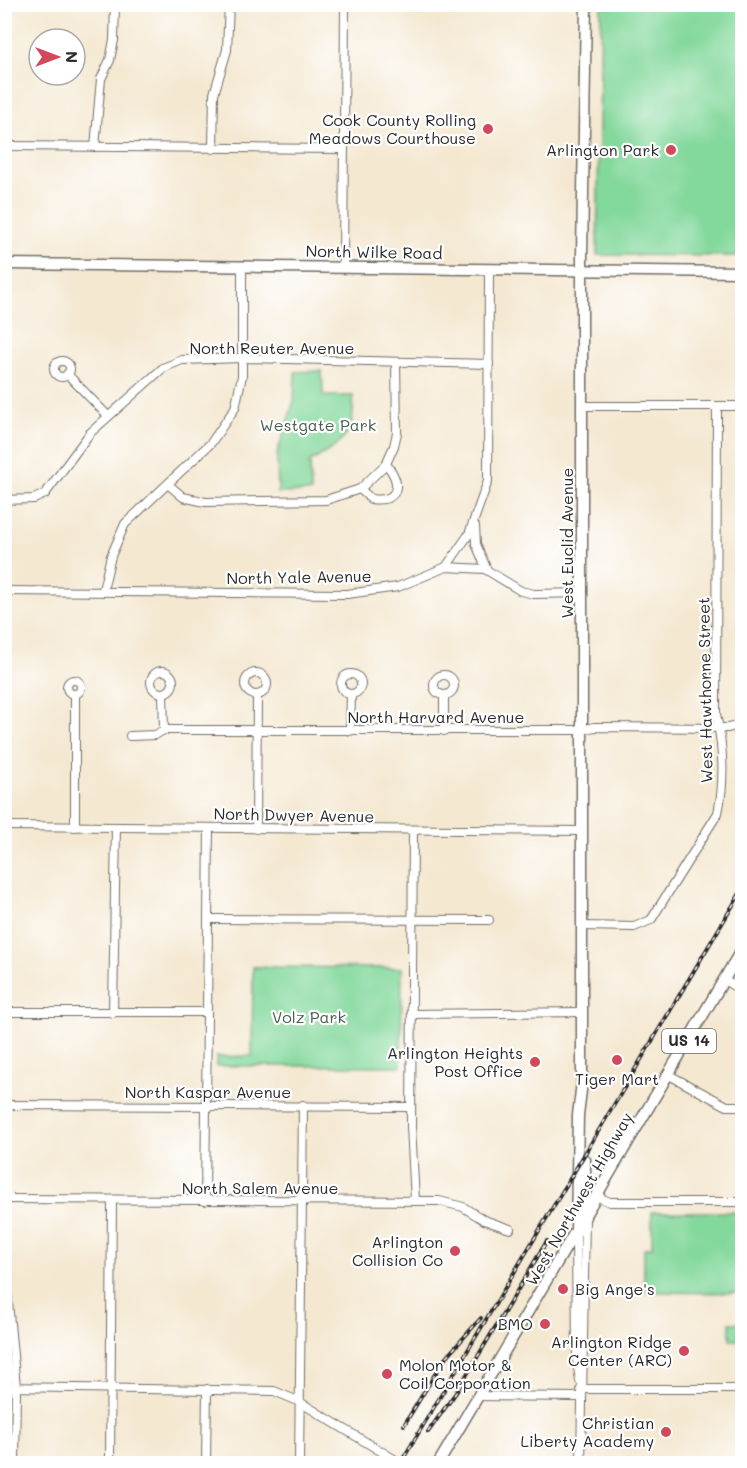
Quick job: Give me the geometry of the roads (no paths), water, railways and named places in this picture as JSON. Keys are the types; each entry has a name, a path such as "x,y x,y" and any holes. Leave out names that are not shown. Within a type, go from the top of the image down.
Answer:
{"main road":[{"name":"West Euclid Avenue","path":"585,1217 585,1108 582,1082 582,270 586,4"},
{"name":"North Wilke Road","path":"4,264 742,272"},
{"name":"West Northwest Highway","path":"438,1464 598,1197 742,948"},
{"name":"West Euclid Avenue","path":"576,1233 578,1115 582,1082"},
{"path":"585,1173 594,1182 603,1180 611,1174"}],"street":[{"path":"95,147 101,79 110,60 114,40 115,4"},
{"path":"213,149 214,94 227,50 229,4"},
{"path":"343,267 345,4"},
{"path":"4,146 344,149"},
{"path":"103,590 111,556 125,524 211,443 235,408 242,376 242,266"},
{"path":"446,567 469,534 488,481 489,269"},
{"name":"North Reuter Avenue","path":"4,500 34,499 45,494 90,433 163,368 182,360 242,358 489,364"},
{"path":"169,484 183,497 205,502 326,500 360,489 386,464 397,433 396,362"},
{"path":"67,374 108,416"},
{"path":"582,406 742,406"},
{"name":"West Hawthorne Street","path":"582,926 634,927 656,916 718,813 722,753 716,714 717,406"},
{"path":"360,489 371,500 385,500 392,495 397,489 397,481 386,464"},
{"path":"476,519 476,544 487,570"},
{"name":"North Yale Avenue","path":"4,591 103,590 347,594 398,587 446,567 487,570 521,591 534,594 582,593"},
{"path":"163,693 164,730"},
{"path":"256,694 256,829"},
{"path":"350,731 351,694"},
{"path":"75,695 75,827"},
{"path":"444,695 444,731"},
{"name":"North Harvard Avenue","path":"130,736 154,735 164,730 256,732 582,730 594,727 719,728 742,724"},
{"name":"North Dwyer Avenue","path":"4,826 582,831"},
{"path":"113,1013 116,827"},
{"path":"205,1201 209,828"},
{"path":"413,830 411,1107 412,1173 416,1201"},
{"path":"208,919 489,921"},
{"path":"724,980 742,991"},
{"path":"4,1012 206,1012"},
{"path":"412,1014 582,1012"},
{"path":"669,1075 727,1106 742,1107"},
{"name":"North Kaspar Avenue","path":"4,1105 411,1107"},
{"path":"299,1464 300,1212 303,1201 303,1105"},
{"path":"598,1197 610,1202 742,1202"},
{"name":"North Salem Avenue","path":"4,1199 448,1201 463,1207 484,1221 510,1229"},
{"path":"110,1464 112,1200"},
{"name":"West Euclid Avenue","path":"581,1393 585,1368 585,1217"},
{"name":"West Euclid Avenue","path":"576,1233 581,1464"},
{"path":"4,1260 7,1312 16,1387 15,1464"},
{"path":"4,1386 274,1391 298,1401 402,1464"},
{"path":"206,1464 207,1389"},
{"path":"478,1396 742,1389"}],"railway":[{"path":"400,1464 742,890"},
{"path":"428,1432 457,1391 547,1241"},
{"path":"404,1425 443,1361 481,1318"}],"place":[{"name":"Cook County Rolling Meadows Courthouse","path":"488,129"},
{"name":"Arlington Park","path":"671,150"},
{"name":"Tiger Mart","path":"617,1060"},
{"name":"Arlington Heights Post Office","path":"535,1062"},
{"name":"Arlington Collision Co","path":"455,1251"},
{"name":"Big Ange's","path":"563,1289"},
{"name":"BMO","path":"545,1324"},
{"name":"Arlington Ridge Center (ARC)","path":"684,1351"},
{"name":"Molon Motor & Coil Corporation","path":"387,1374"},
{"name":"Christian Liberty Academy","path":"666,1432"}],"park label":[{"name":"Westgate Park","path":"318,425"},
{"name":"Volz Park","path":"309,1017"}]}
